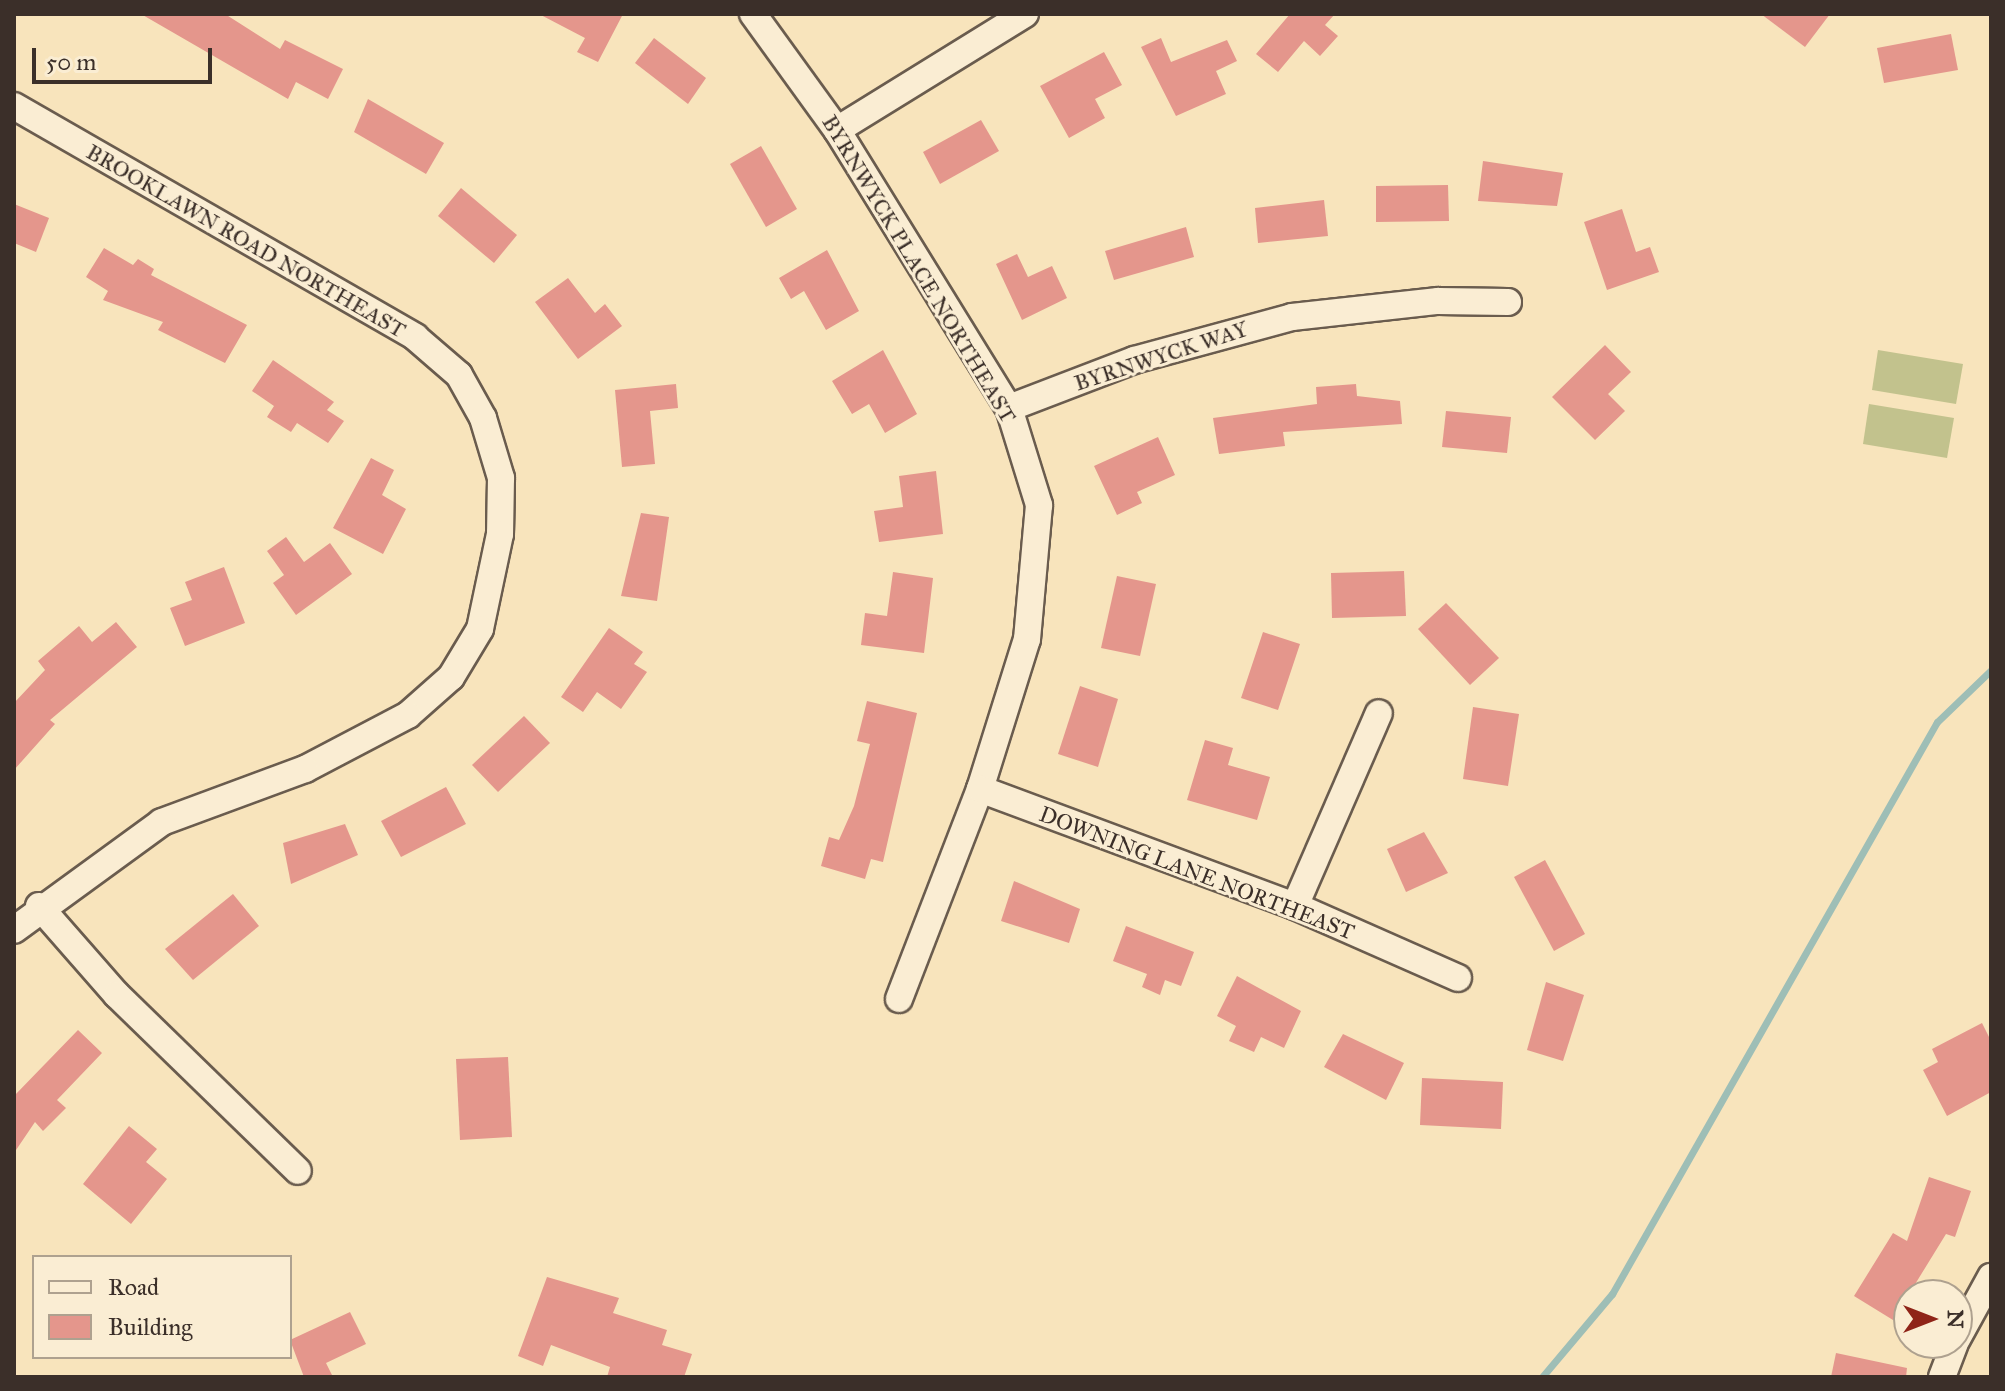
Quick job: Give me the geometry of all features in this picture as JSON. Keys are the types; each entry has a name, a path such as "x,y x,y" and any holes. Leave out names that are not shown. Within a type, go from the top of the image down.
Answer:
{"street":[{"name":"BYRNWYCK PLACE NORTHEAST","path":"753,14 837,130 1009,408 1033,480 1040,549 1027,639 980,789 899,999"},
{"path":"837,130 1025,14"},
{"name":"BROOKLAWN ROAD NORTHEAST","path":"14,106 415,337 459,375 483,418 501,478 500,534 480,629 451,677 408,715 305,769 162,822 39,906 14,930"},
{"name":"BYRNWYCK WAY","path":"1009,408 1134,360 1292,317 1438,301 1508,302"},
{"path":"1295,906 1379,713"},
{"name":"DOWNING LANE NORTHEAST","path":"980,789 1295,906 1458,978"},
{"path":"39,906 117,995 298,1171"},
{"path":"1973,1310 1991,1277"}],"green space":[{"path":"1878,350 1963,364 1956,404 1872,390"},
{"path":"1869,404 1954,418 1947,458 1863,444"}],"building":[{"path":"141,14 225,14 280,49 285,40 343,69 328,99 296,82 288,99"},
{"path":"539,14 623,14 598,62 577,52 585,38"},
{"path":"1290,14 1335,14 1325,25 1338,36 1320,56 1304,41 1278,72 1256,54"},
{"path":"1761,14 1830,14 1805,47"},
{"path":"1951,34 1958,70 1884,83 1877,48"},
{"path":"654,38 706,78 688,104 635,63"},
{"path":"1161,38 1171,62 1227,40 1237,61 1216,71 1226,94 1176,116 1141,47"},
{"path":"1104,52 1122,85 1095,99 1105,118 1069,138 1040,86"},
{"path":"368,99 444,143 426,174 354,132"},
{"path":"981,120 999,151 940,184 923,152"},
{"path":"761,146 797,209 766,227 730,164"},
{"path":"1483,161 1563,173 1557,206 1478,201"},
{"path":"1448,185 1449,221 1376,222 1376,186"},
{"path":"461,188 517,235 494,263 438,216"},
{"path":"1324,200 1328,236 1258,243 1255,208"},
{"path":"14,204 49,218 36,252 14,243"},
{"path":"1622,209 1636,252 1650,247 1659,272 1607,290 1584,222"},
{"path":"1186,227 1194,257 1114,280 1105,251"},
{"path":"104,248 133,265 138,259 154,269 151,275 247,325 225,363 158,330 163,322 103,300 108,291 86,277"},
{"path":"827,250 859,311 826,330 804,291 791,299 779,278"},
{"path":"1017,254 1028,277 1052,266 1067,298 1022,320 996,264"},
{"path":"568,278 595,313 605,304 622,326 578,359 535,302"},
{"path":"1605,345 1631,372 1608,394 1625,411 1595,440 1552,397"},
{"path":"883,350 917,414 885,433 869,404 852,414 832,381"},
{"path":"273,360 334,402 327,410 344,421 328,443 297,423 291,432 267,417 274,406 252,391"},
{"path":"676,384 678,408 650,411 655,464 622,467 615,390"},
{"path":"1356,384 1357,396 1400,401 1402,424 1283,432 1285,446 1219,454 1213,418 1317,404 1316,387"},
{"path":"1446,411 1511,417 1507,453 1442,447"},
{"path":"1158,437 1175,475 1137,492 1142,503 1117,515 1094,466"},
{"path":"371,458 394,470 382,495 406,509 383,554 333,528"},
{"path":"936,471 943,534 879,542 874,511 903,507 899,476"},
{"path":"641,513 669,517 657,601 621,596"},
{"path":"286,537 304,562 330,543 352,574 296,615 273,583 284,575 267,551"},
{"path":"224,567 245,623 185,646 170,608 192,600 185,582"},
{"path":"1404,571 1406,616 1332,618 1331,573"},
{"path":"893,572 933,578 924,653 861,645 865,613 887,616"},
{"path":"1117,576 1156,584 1140,656 1101,648"},
{"path":"1446,603 1499,658 1470,685 1418,629"},
{"path":"116,622 137,647 50,720 55,724 14,770 14,703 45,670 38,661 79,626 92,642"},
{"path":"609,628 643,652 634,664 647,672 621,709 597,692 583,712 561,697"},
{"path":"1263,632 1300,644 1278,710 1241,698"},
{"path":"1080,686 1118,699 1098,767 1058,754"},
{"path":"867,701 917,713 883,862 871,859 865,879 821,866 829,837 839,840 854,806 870,744 857,741"},
{"path":"1473,707 1519,714 1508,786 1463,779"},
{"path":"524,716 550,743 498,792 472,765"},
{"path":"1205,740 1233,748 1228,765 1270,777 1257,820 1187,800"},
{"path":"446,787 466,824 401,857 381,821"},
{"path":"345,824 358,855 291,884 283,843"},
{"path":"1424,832 1448,873 1406,892 1387,849"},
{"path":"1545,860 1585,934 1554,951 1514,877"},
{"path":"1014,881 1080,909 1069,943 1001,921"},
{"path":"233,894 259,926 193,980 165,949"},
{"path":"1126,926 1194,952 1181,986 1165,980 1160,995 1142,987 1147,974 1113,961"},
{"path":"1237,976 1301,1011 1284,1048 1261,1037 1254,1052 1229,1041 1236,1026 1217,1016"},
{"path":"1546,982 1584,995 1563,1061 1527,1050"},
{"path":"1982,1023 1991,1041 1991,1092 1947,1116 1923,1070 1938,1062 1932,1049"},
{"path":"78,1030 102,1053 57,1100 66,1108 43,1131 35,1122 14,1153 14,1096"},
{"path":"1343,1034 1404,1063 1386,1100 1324,1067"},
{"path":"508,1057 512,1137 460,1140 456,1059"},
{"path":"1422,1078 1503,1082 1501,1129 1420,1125"},
{"path":"129,1126 157,1149 146,1162 167,1179 131,1224 83,1184"},
{"path":"1929,1177 1971,1191 1955,1237 1946,1234 1918,1279 1893,1279 1893,1320 1854,1296 1893,1233 1907,1241"},
{"path":"547,1277 619,1298 613,1313 667,1330 662,1345 692,1354 684,1377 607,1377 610,1367 551,1345 543,1366 518,1356"},
{"path":"350,1312 366,1344 326,1363 333,1377 304,1377 292,1339"},
{"path":"1836,1353 1907,1368 1906,1377 1831,1377"}],"waterway":[{"path":"1542,1377 1612,1294 1937,722 1991,670"}]}
